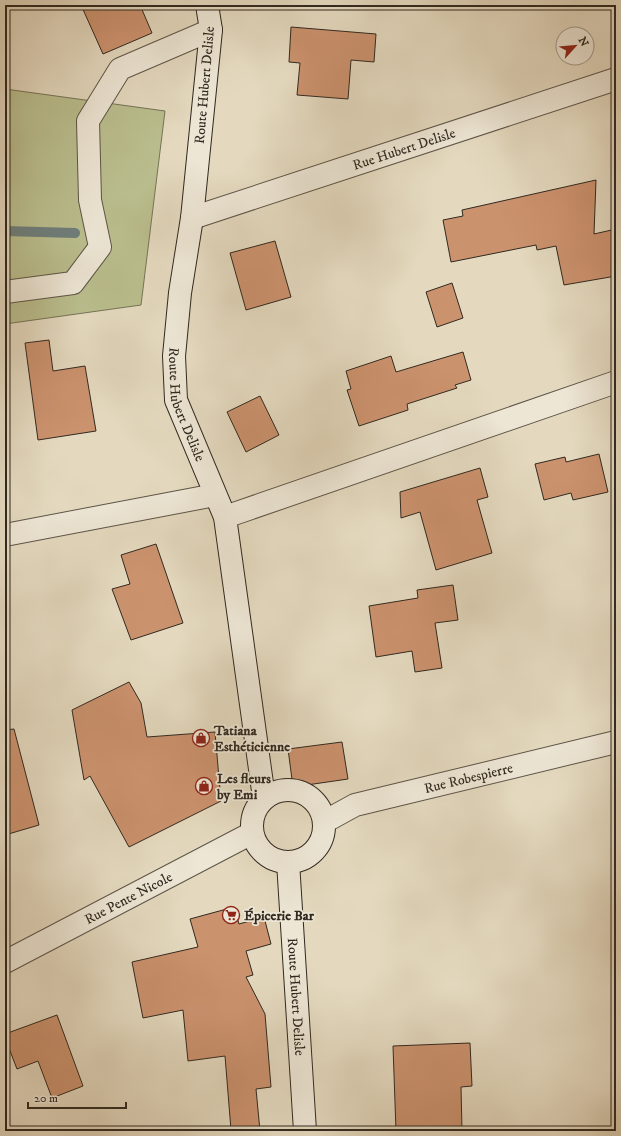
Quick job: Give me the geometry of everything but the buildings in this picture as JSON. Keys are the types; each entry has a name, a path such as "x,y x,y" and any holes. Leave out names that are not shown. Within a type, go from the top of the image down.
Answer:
{"street":[{"name":"Route Hubert Delisle","path":"207,5 211,30 192,218 180,293 175,348 176,400 225,517 264,798"},
{"path":"5,292 73,283 100,248 90,200 88,121 120,68 211,30"},
{"name":"Rue Hubert Delisle","path":"192,218 616,79"},
{"path":"225,517 616,382"},
{"path":"5,535 215,495"},
{"name":"Rue Robespierre","path":"324,822 355,805 616,742"},
{"path":"279,790 299,791 312,798 321,809 324,822 322,838 315,850 304,859 288,862 272,858 259,848 252,833 253,815 264,798 279,790"},
{"name":"Rue Pente Nicole","path":"5,962 252,833"},
{"name":"Route Hubert Delisle","path":"288,862 305,1131"}],"green space":[{"path":"5,89 165,111 141,305 5,324"}],"waterway":[{"path":"5,231 75,233"}],"place":[{"name":"Tatiana Esthéticienne","path":"201,738"},
{"name":"Les fleurs by Emi","path":"204,786"},
{"name":"Épicerie Bar","path":"231,915"}]}
